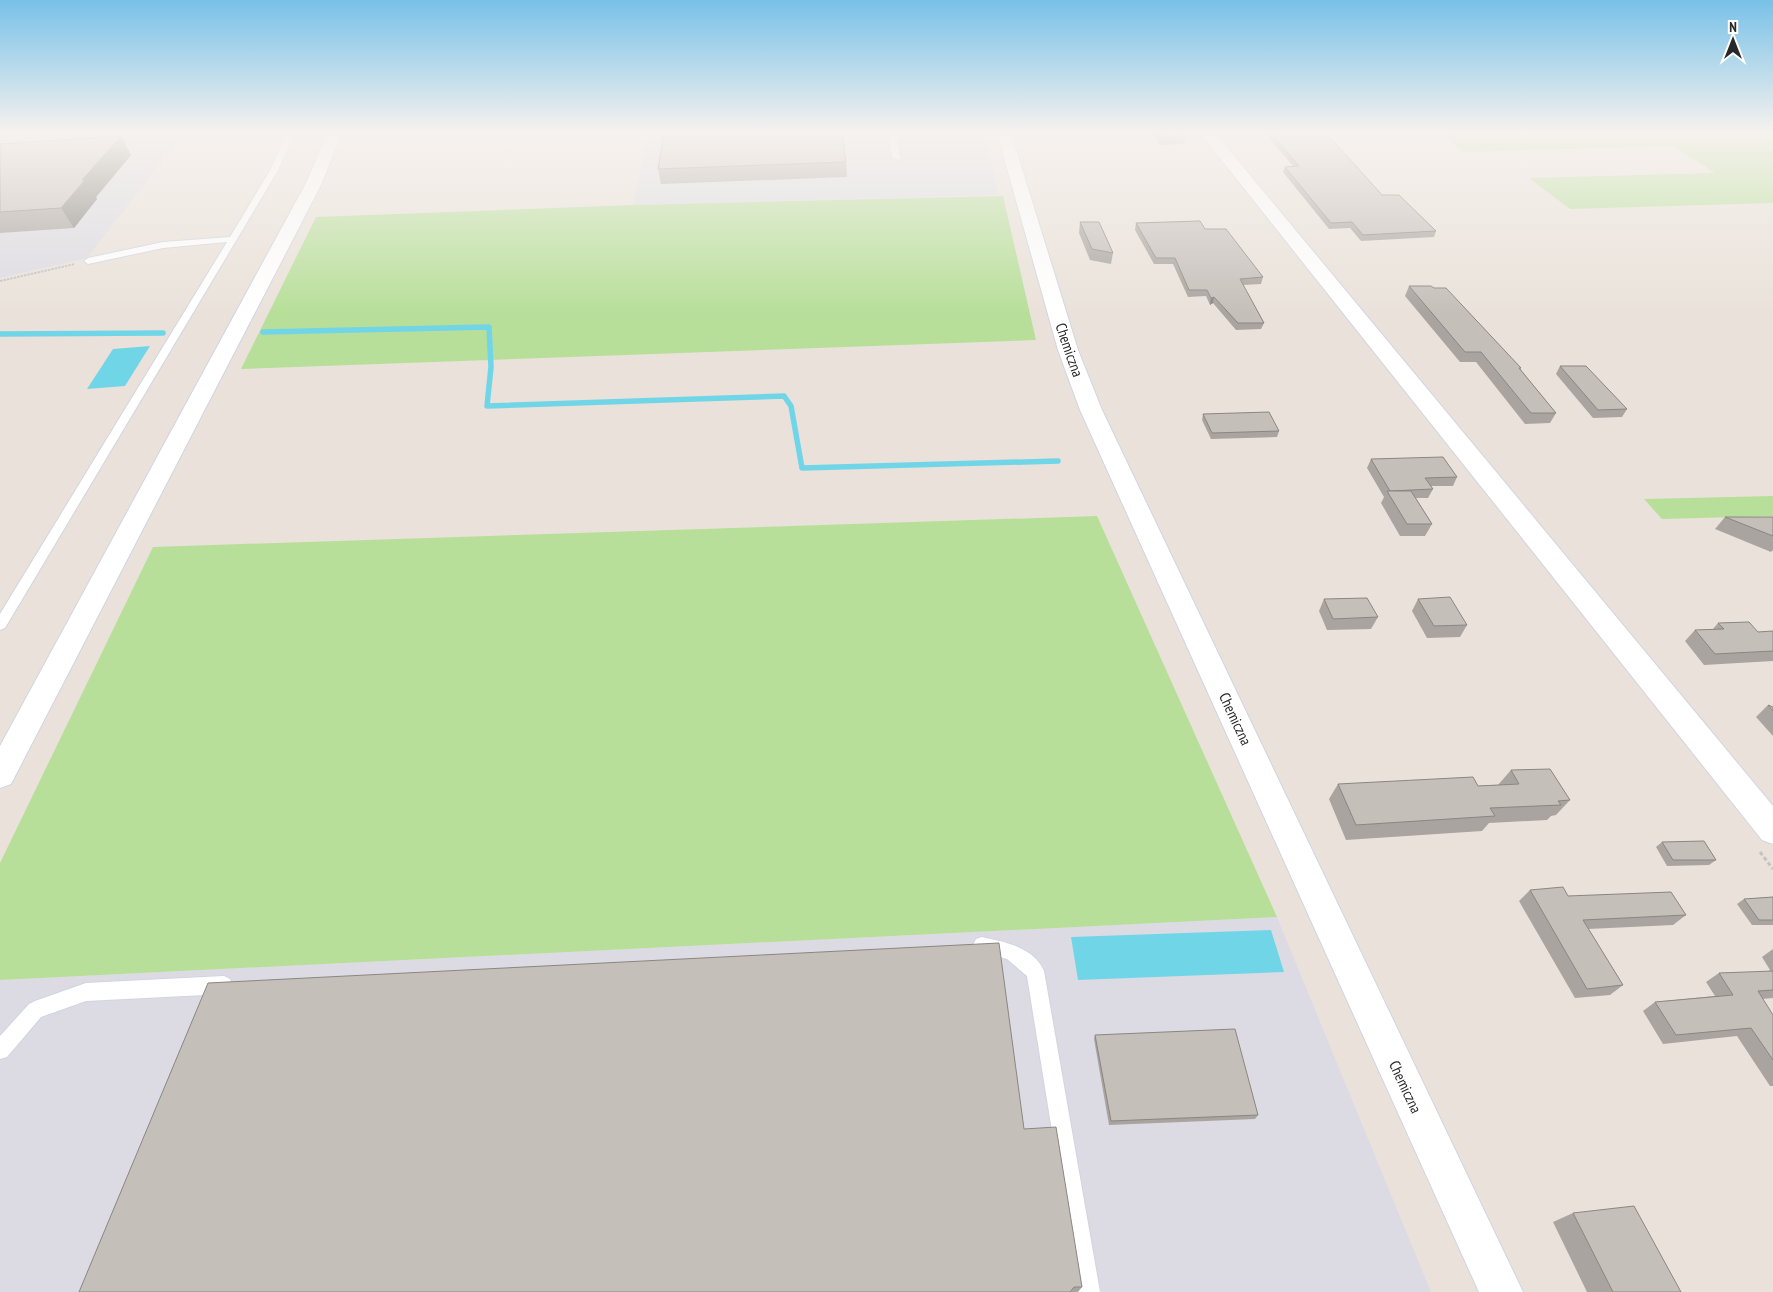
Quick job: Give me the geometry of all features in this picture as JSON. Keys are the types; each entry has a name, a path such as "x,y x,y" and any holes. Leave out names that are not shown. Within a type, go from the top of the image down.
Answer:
{"street":[{"path":"0,775 309,193"},
{"name":"Chemiczna","path":"1022,193 1068,350 1091,410 1501,1292"},
{"path":"1256,193 1773,830"}],"lane":[{"path":"0,625 260,193"},
{"path":"88,261 163,245 233,239"},
{"path":"966,946 986,945 1012,952 1035,971 1089,1292"},
{"path":"0,1050 35,1010 86,992 244,984"}],"path":[{"path":"0,281 88,261"}],"shaded area":[{"path":"0,193 137,193 87,258 0,278"},
{"path":"635,193 999,193 999,195 633,205"},
{"path":"1277,917 1431,1292 0,1292 0,980"}],"green space":[{"path":"1549,193 1773,193 1773,203 1570,209"},
{"path":"1003,196 1036,340 241,369 316,217 633,205"},
{"path":"1773,496 1773,516 1662,519 1644,499"},
{"path":"1097,516 1277,917 0,980 0,863 153,547"}],"water":[{"path":"150,346 125,386 87,389 113,349"},
{"path":"1271,930 1284,972 1078,980 1071,937"}],"building":[{"path":"0,193 74,193 61,208 0,212"},
{"path":"1307,193 1399,195 1436,231 1363,235 1352,222 1331,223"},
{"path":"1200,221 1205,229 1226,229 1263,277 1240,279 1264,323 1238,323 1214,297 1211,298 1207,290 1189,290 1175,258 1156,258 1136,223"},
{"path":"1080,222 1099,222 1113,253 1092,249"},
{"path":"1409,286 1446,288 1521,368 1519,368 1556,413 1531,413 1481,352 1465,352"},
{"path":"1560,366 1586,366 1627,409 1598,410"},
{"path":"1269,412 1279,431 1212,433 1203,414"},
{"path":"1443,457 1457,477 1425,478 1433,489 1390,491 1371,459"},
{"path":"1387,491 1411,491 1432,524 1407,524"},
{"path":"1725,517 1773,517 1773,536"},
{"path":"1450,597 1467,625 1434,626 1418,599"},
{"path":"1367,598 1378,617 1333,619 1324,599"},
{"path":"1749,622 1758,632 1773,631 1773,651 1715,654 1695,630 1724,629 1718,623"},
{"path":"1550,769 1570,800 1558,801 1561,805 1490,808 1495,816 1356,825 1338,784 1473,777 1478,786 1519,784 1511,770"},
{"path":"1704,841 1716,860 1673,860 1662,842"},
{"path":"1563,887 1568,896 1671,892 1686,915 1583,920 1623,985 1587,989 1530,890"},
{"path":"1773,897 1773,920 1759,920 1744,899"},
{"path":"999,943 1024,1129 1056,1127 1082,1287 1074,1287 1070,1292 79,1292 208,983"},
{"path":"1773,971 1773,990 1758,991 1773,1015 1773,1060 1751,1028 1676,1035 1655,1002 1733,995 1719,973"},
{"path":"1235,1029 1258,1115 1111,1121 1095,1035"},
{"path":"1634,1206 1681,1292 1613,1292 1573,1213"}],"waterway":[{"path":"263,332 489,327 491,367 487,406 784,396 791,406 802,468 1058,461"},
{"path":"0,334 163,333"}]}
